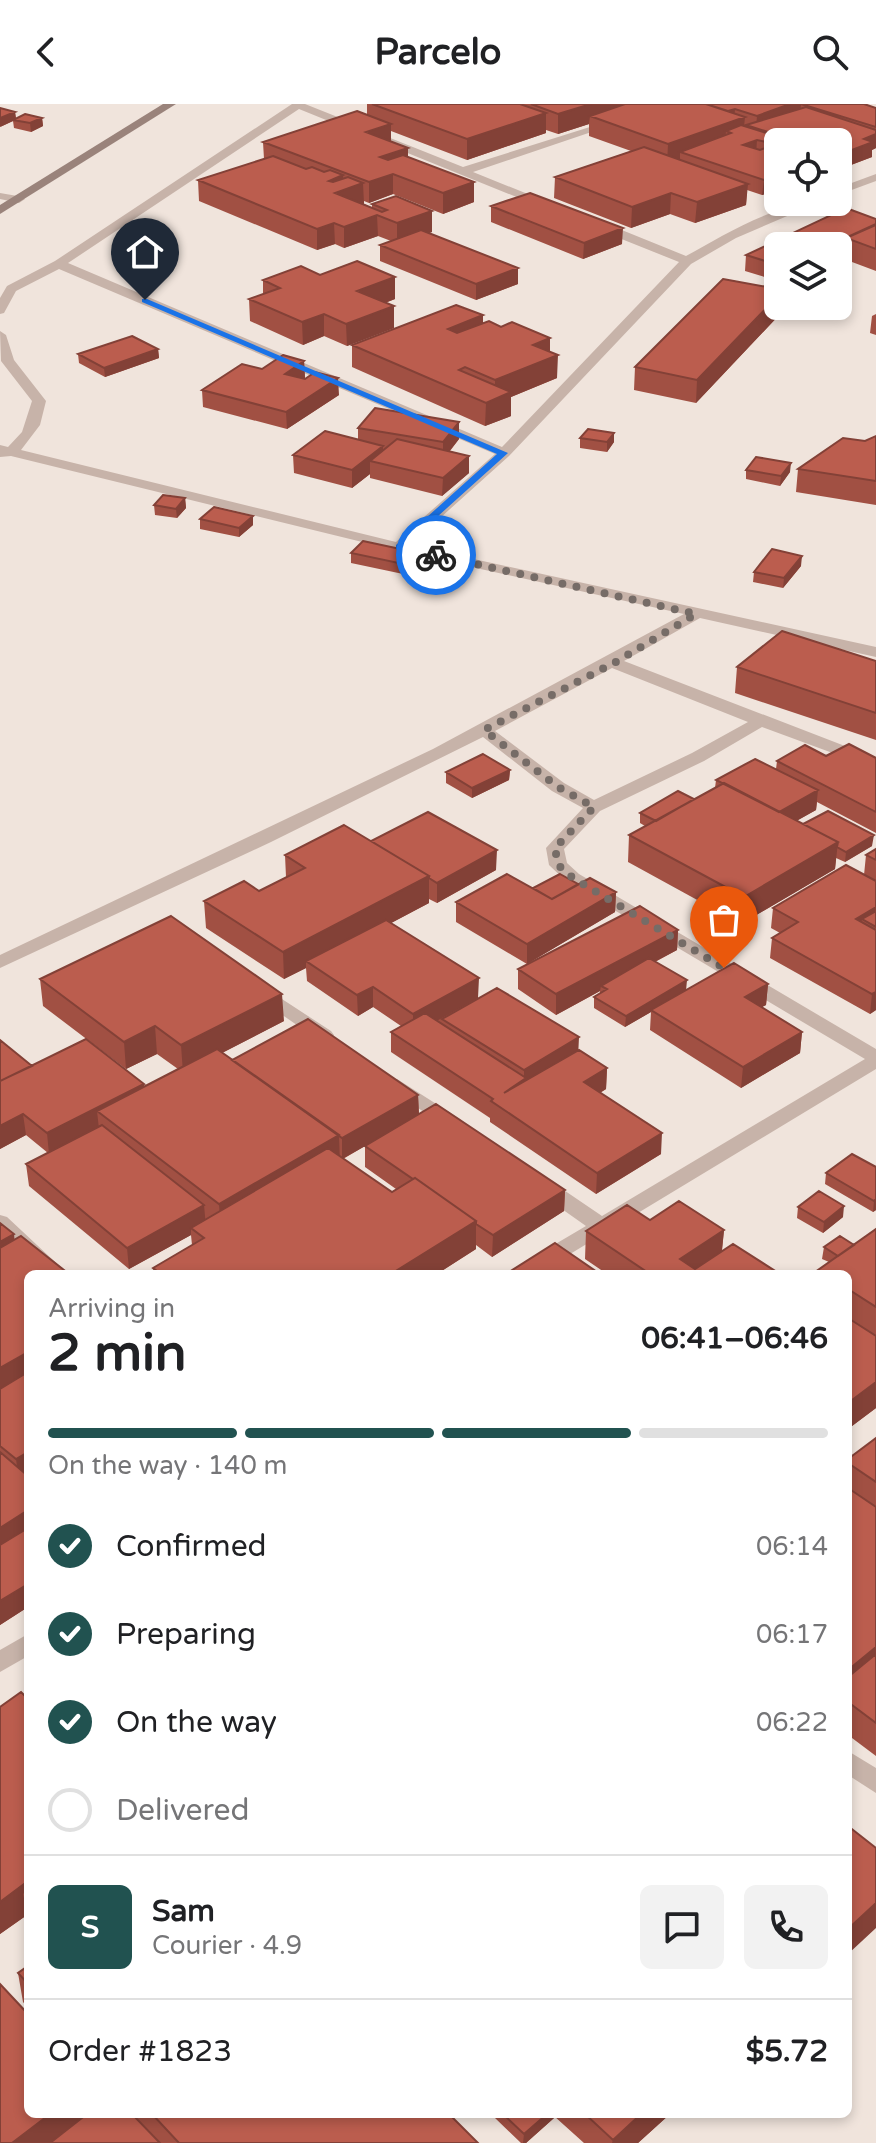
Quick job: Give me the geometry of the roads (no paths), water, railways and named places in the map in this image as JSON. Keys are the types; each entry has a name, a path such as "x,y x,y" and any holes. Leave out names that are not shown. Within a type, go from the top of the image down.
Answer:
{"main road":[{"path":"0,210 171,104"}],"street":[{"path":"0,310 11,289 59,264 298,104 560,210"},
{"path":"463,171 621,120"},
{"path":"852,186 876,177"},
{"path":"0,196 19,199"},
{"path":"399,547 504,453 687,261 732,235 779,216"},
{"path":"588,222 687,261"},
{"path":"59,264 504,453"},
{"path":"0,335 8,361 39,401 38,419 4,452"},
{"path":"4,452 399,547 876,652"},
{"path":"0,962 331,808 614,663 696,614"},
{"path":"614,663 876,764"},
{"path":"528,1270 876,1059 573,878 558,865 555,848 594,807 698,757 761,721"},
{"path":"484,730 558,787 594,807"},
{"path":"240,977 343,1048"},
{"path":"382,1074 472,1137"},
{"path":"523,1172 601,1226"},
{"path":"0,1222 53,1270"},
{"path":"0,1662 24,1647"},
{"path":"852,1764 876,1782"}]}
